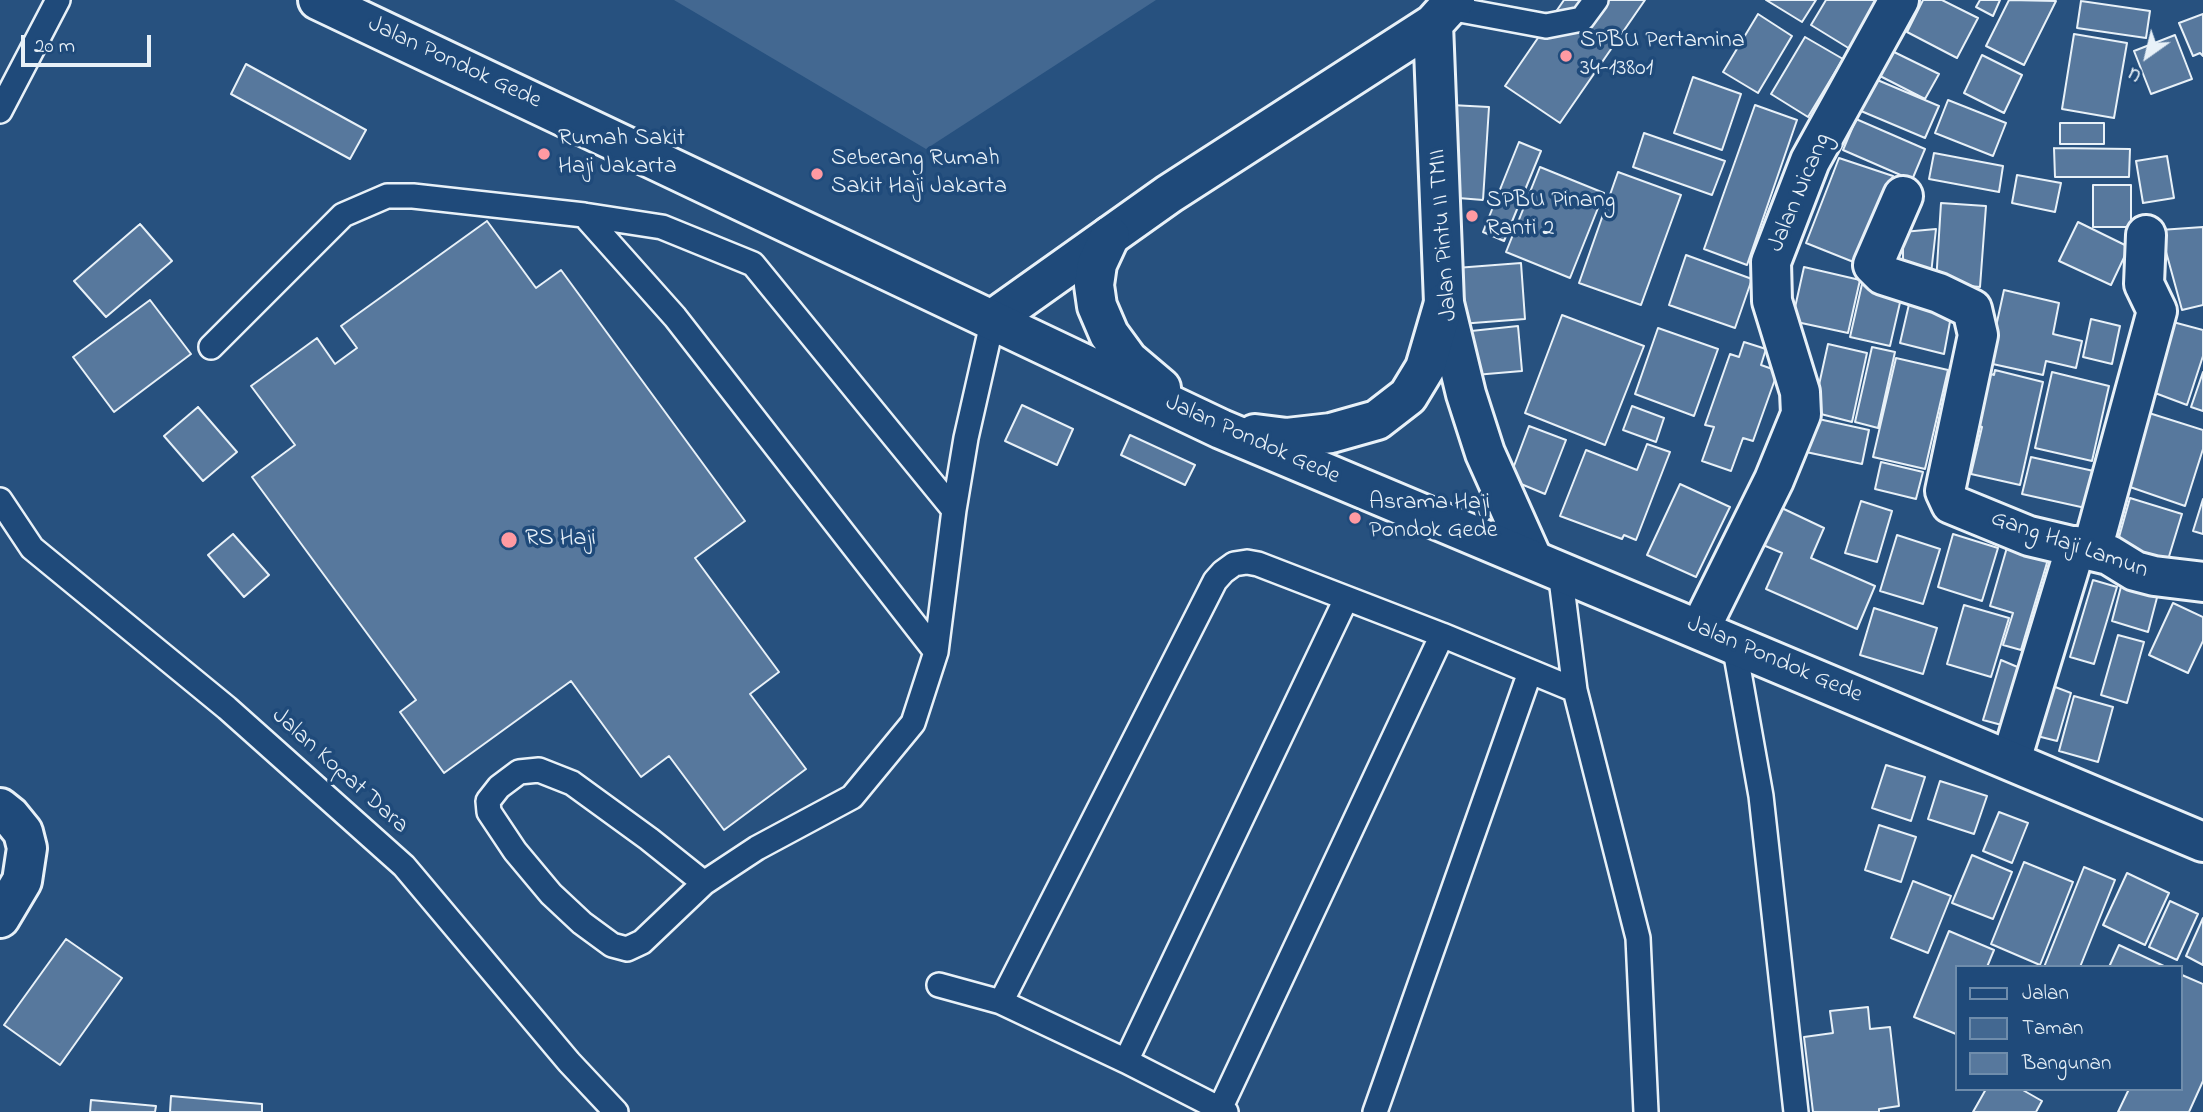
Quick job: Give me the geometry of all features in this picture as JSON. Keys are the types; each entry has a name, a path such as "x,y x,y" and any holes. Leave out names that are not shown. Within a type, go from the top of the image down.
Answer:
{"street":[{"name":"Jalan Pondok Gede","path":"318,0 1212,424 1376,496 1546,564 2203,842"},
{"name":"Jalan Nicang","path":"1700,629 1774,480 1801,414 1800,392 1772,301 1771,261 1810,161 1899,0"},
{"path":"993,319 1203,171 1446,11"},
{"name":"Jalan Pintu II TMII","path":"1446,11 1444,303 1466,394 1485,453 1546,564"},
{"name":"Gang Haji Lamun","path":"1903,196 1873,265 1884,275 1940,293 1972,309 1978,335 1945,491 1951,504 2029,536 2109,555 2135,571 2203,582"},
{"path":"2011,760 2084,548 2157,311 2144,284 2146,235"},
{"path":"1110,236 1097,264 1094,285 1097,306 1109,334 1128,360 1150,380 1212,424 1287,438 1331,433 1377,420 1408,396 1425,368 1444,303"},
{"path":"0,807 23,832 27,848 22,881 0,918"}],"lane":[{"path":"0,111 58,0"},
{"path":"1446,11 1546,26 1582,19 1596,0"},
{"path":"211,346 343,215 387,196 413,196 584,215 662,227 754,264 954,510"},
{"path":"584,215 675,317 936,652"},
{"path":"704,883 572,783 539,770 519,772 499,787 488,801 489,812 515,851 551,894 582,923 612,945 627,948 642,942 704,883 757,848 852,797 913,723 936,652 954,510 972,411 993,319"},
{"name":"Jalan Kopat Dara","path":"0,500 32,548 227,708 404,866 569,1062 616,1112"},
{"path":"1000,1002 1209,593 1223,572 1234,564 1258,564 1575,690"},
{"path":"1546,564 1638,938 1646,1112"},
{"path":"1126,1061 1346,599"},
{"path":"939,985 1000,1002 1126,1061 1223,1111 1441,635"},
{"path":"1734,644 1761,796 1796,1112"},
{"path":"1375,1112 1530,672"}],"green space":[{"path":"674,0 1156,0 926,149"}],"building":[{"name":"SPBU Pertamina 34-13801","path":"1564,0 1645,0 1560,123 1505,86"},
{"path":"1766,0 1816,0 1802,22"},
{"path":"1826,0 1880,0 1850,49 1811,25"},
{"path":"1923,0 1942,0 1978,18 1957,58 1907,32"},
{"path":"1980,0 2000,0 1993,16 1976,7"},
{"path":"2009,0 2056,1 2024,65 1986,46"},
{"path":"2081,1 2150,11 2146,38 2077,28"},
{"path":"1758,14 1792,36 1758,93 1723,72"},
{"path":"2203,14 2203,56 2200,53 2193,56 2179,23"},
{"path":"2074,34 2127,43 2114,118 2062,109"},
{"path":"2175,35 2192,79 2151,94 2134,51"},
{"path":"1805,37 1843,59 1808,117 1771,94"},
{"path":"1892,51 1939,74 1925,99 1880,76"},
{"path":"1982,55 2022,75 2004,113 1964,93"},
{"path":"246,64 366,130 350,159 231,94"},
{"path":"1693,77 1741,94 1722,150 1674,133"},
{"path":"1875,79 1939,106 1925,138 1861,111"},
{"path":"1948,100 2006,123 1993,156 1935,133"},
{"path":"1451,105 1489,107 1483,200 1446,197"},
{"path":"1755,105 1797,120 1747,265 1704,249"},
{"path":"1856,119 1925,149 1912,180 1843,150"},
{"path":"2060,123 2104,123 2104,144 2060,144"},
{"path":"1644,133 1725,161 1712,195 1633,167"},
{"path":"1519,142 1541,151 1504,241 1483,232"},
{"path":"2054,148 2130,149 2129,177 2055,177"},
{"path":"1934,153 2003,166 1999,192 1929,179"},
{"path":"2167,156 2174,198 2143,203 2136,161"},
{"path":"1839,158 1893,176 1861,265 1806,243"},
{"path":"1540,167 1604,193 1570,278 1506,252"},
{"path":"1618,172 1681,195 1641,305 1579,283"},
{"path":"2017,175 2061,183 2055,212 2012,203"},
{"path":"2093,185 2131,185 2131,227 2093,227"},
{"path":"1941,203 1986,206 1980,287 1936,283"},
{"name":"RS Haji","path":"487,221 536,288 561,270 745,521 695,558 779,672 750,694 806,769 724,830 669,756 641,777 571,681 444,773 400,712 416,700 252,477 295,445 251,386 317,338 335,364 357,348 341,326"},
{"path":"2078,222 2129,247 2111,285 2059,261"},
{"path":"140,224 172,261 106,317 74,281"},
{"path":"2203,227 2203,305 2182,310 2160,230"},
{"path":"1936,229 1931,274 1903,271 1903,232"},
{"path":"1686,255 1752,279 1735,328 1669,305"},
{"path":"1521,263 1525,319 1460,324 1456,268"},
{"path":"1804,267 1860,280 1848,333 1792,321"},
{"path":"1862,284 1902,294 1890,346 1850,337"},
{"path":"2004,290 2059,303 2053,334 2082,341 2076,368 2046,361 2043,375 1988,363"},
{"path":"150,300 191,354 114,412 73,357"},
{"path":"1910,300 1952,311 1944,354 1900,343"},
{"path":"1562,315 1644,346 1605,445 1525,413"},
{"path":"2091,319 2120,326 2112,364 2083,357"},
{"path":"2173,322 2203,330 2203,356 2187,405 2155,393"},
{"path":"1518,326 1522,371 1475,375 1471,331"},
{"path":"1658,328 1718,349 1694,416 1635,394"},
{"path":"1744,342 1766,349 1761,365 1778,371 1753,441 1743,438 1731,471 1702,461 1714,427 1705,425 1730,354 1739,357"},
{"path":"1828,344 1867,353 1852,422 1813,412"},
{"path":"1872,347 1895,352 1878,428 1855,422"},
{"path":"1896,358 1948,370 1925,469 1873,457"},
{"path":"1979,370 1994,375 1995,370 2043,382 2020,485 1971,474 1982,427 1972,423"},
{"path":"2052,372 2109,386 2092,461 2035,448"},
{"path":"2203,372 2203,411 2191,407"},
{"path":"1022,405 1073,429 1057,465 1005,441"},
{"path":"1632,406 1664,418 1656,442 1623,430"},
{"path":"198,407 237,452 203,481 164,436"},
{"path":"2149,413 2203,430 2203,449 2185,506 2130,487"},
{"path":"1814,418 1869,430 1862,464 1806,452"},
{"path":"1529,426 1566,440 1545,494 1509,479"},
{"path":"1130,435 1195,465 1185,485 1121,455"},
{"path":"1647,444 1670,452 1636,540 1624,535 1622,539 1560,516 1586,450 1637,470"},
{"path":"2031,457 2098,472 2090,509 2022,494"},
{"path":"1881,462 1923,472 1916,499 1875,489"},
{"path":"1680,484 1730,507 1696,577 1647,555"},
{"path":"2130,498 2182,514 2167,563 2116,548"},
{"path":"2203,499 2203,534 2193,531"},
{"path":"1767,501 1824,528 1811,558 1875,586 1857,629 1766,589 1782,553 1749,539"},
{"path":"1861,501 1892,511 1877,562 1845,553"},
{"path":"233,534 269,575 244,597 208,555"},
{"path":"1953,534 1998,548 1982,601 1938,587"},
{"path":"1897,535 1940,549 1923,604 1880,591"},
{"path":"2008,544 2049,556 2021,650 2003,645 2013,613 1990,606"},
{"path":"2123,579 2159,590 2148,632 2112,621"},
{"path":"2093,580 2117,587 2094,664 2070,657"},
{"path":"2173,603 2203,617 2203,641 2188,673 2149,655"},
{"path":"1964,605 2009,618 1991,677 1947,664"},
{"path":"1874,608 1937,628 1923,674 1860,655"},
{"path":"2118,635 2144,642 2127,703 2101,695"},
{"path":"2001,660 2027,671 2009,727 1983,720"},
{"path":"2050,685 2071,693 2057,741 2037,736"},
{"path":"2074,696 2113,707 2098,762 2059,751"},
{"path":"1886,765 1925,777 1911,821 1872,808"},
{"path":"1940,781 1987,796 1974,834 1928,819"},
{"path":"1999,812 2028,823 2012,863 1983,851"},
{"path":"1879,825 1916,837 1901,882 1865,870"},
{"path":"1972,855 2012,872 1993,919 1952,903"},
{"path":"2024,862 2073,882 2040,965 1991,944"},
{"path":"2084,867 2115,880 2081,965 2045,965"},
{"path":"2127,873 2169,893 2145,945 2103,925"},
{"path":"1913,881 1951,896 1928,953 1891,938"},
{"path":"2170,901 2198,914 2177,960 2149,947"},
{"path":"2203,918 2203,965 2186,956"},
{"path":"1949,931 1994,950 1988,965 1954,965 1954,1033 1914,1017"},
{"path":"66,939 122,978 60,1065 4,1025"},
{"path":"2119,945 2162,965 2110,965"},
{"path":"2182,975 2203,984 2203,1081 2189,1112 2118,1112 2128,1091 2182,1091"},
{"path":"1868,1007 1870,1029 1890,1027 1899,1106 1879,1109 1879,1112 1813,1112 1804,1037 1833,1033 1830,1011"},
{"path":"1985,1091 2024,1091 2042,1101 2036,1112 1973,1112"},
{"path":"171,1096 262,1104 262,1112 170,1112"},
{"path":"91,1100 156,1106 155,1112 90,1112"}],"place":[{"name":"SPBU Pertamina 34-13801","path":"1566,56"},
{"name":"Rumah Sakit Haji Jakarta","path":"544,154"},
{"name":"Seberang Rumah Sakit Haji Jakarta","path":"817,174"},
{"name":"SPBU Pinang Ranti 2","path":"1472,216"},
{"name":"Asrama Haji Pondok Gede","path":"1355,518"},
{"name":"RS Haji","path":"509,540"}]}
